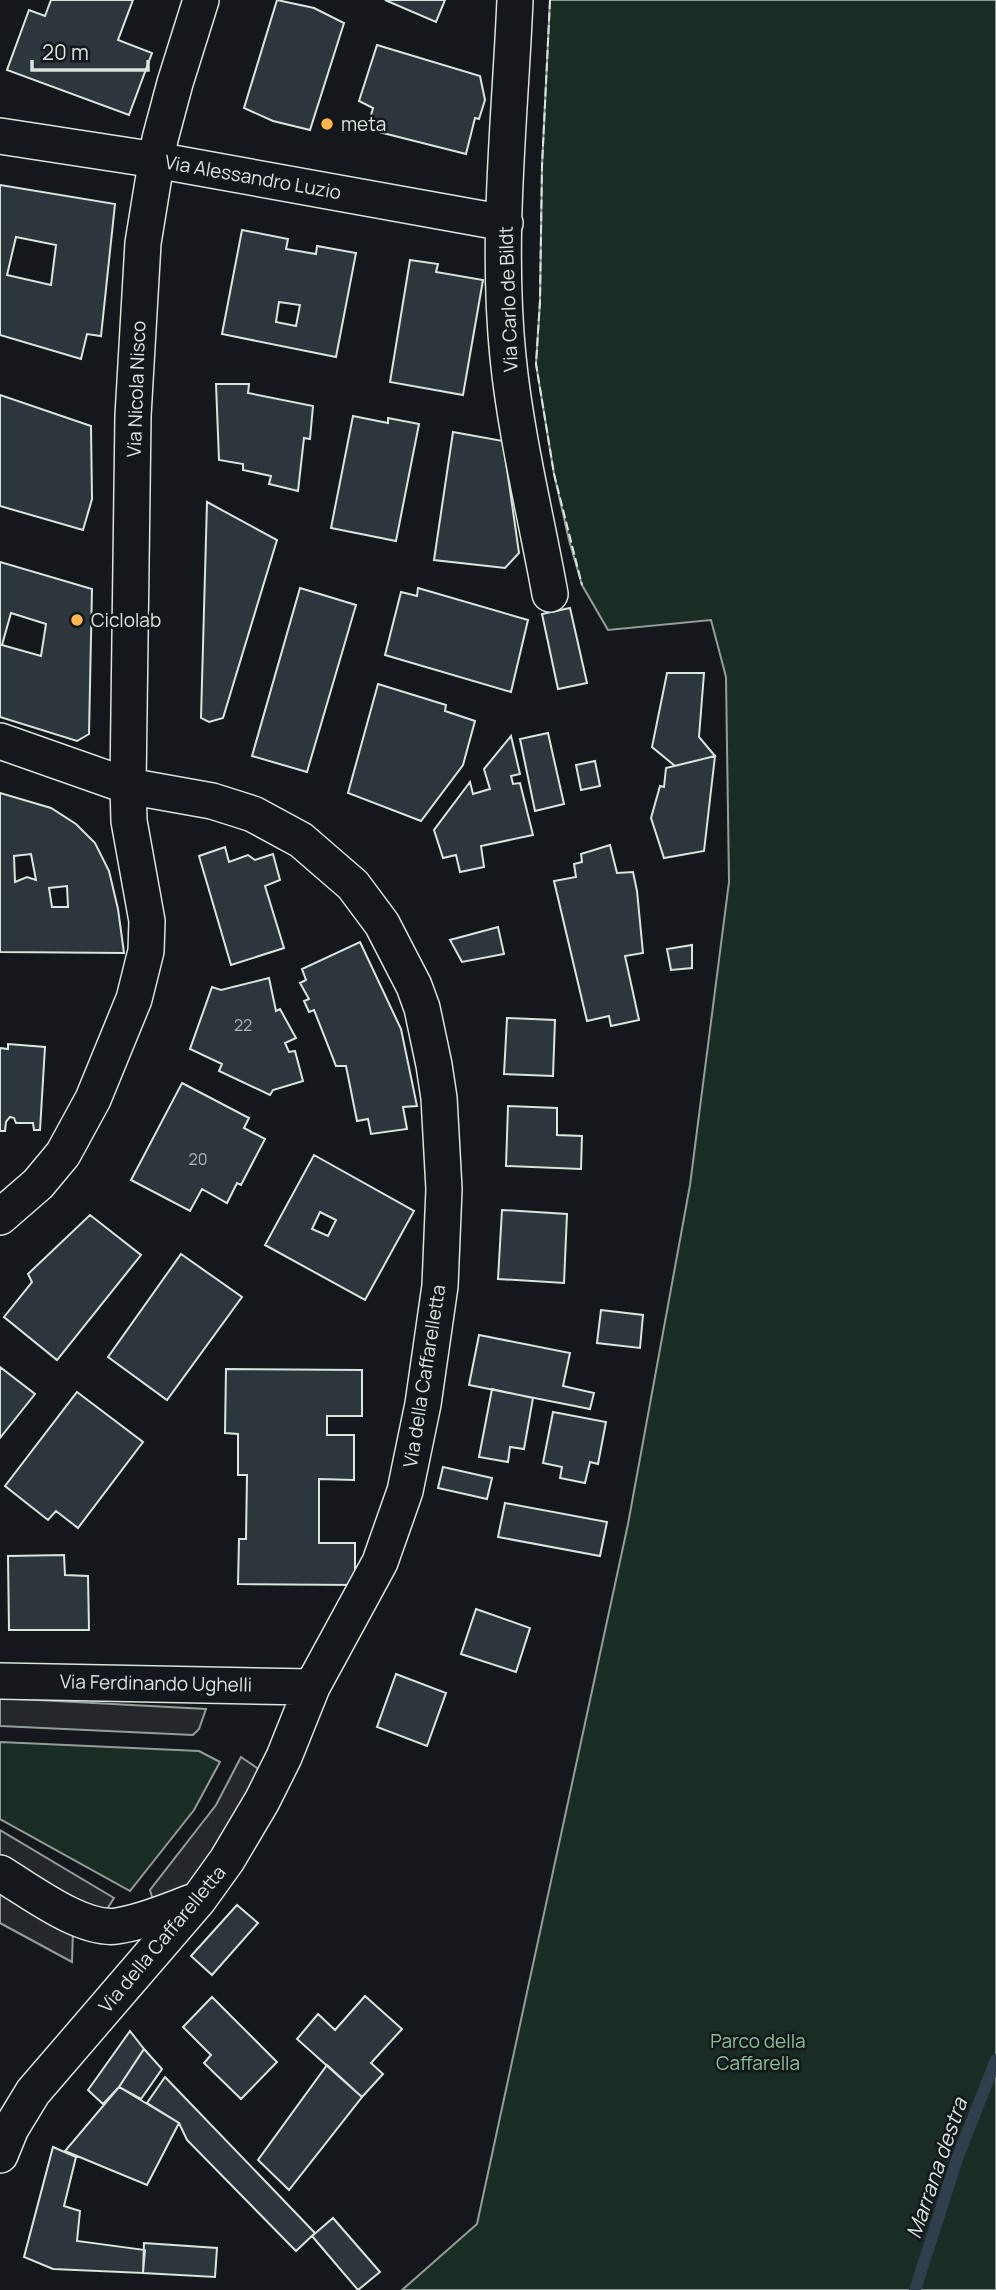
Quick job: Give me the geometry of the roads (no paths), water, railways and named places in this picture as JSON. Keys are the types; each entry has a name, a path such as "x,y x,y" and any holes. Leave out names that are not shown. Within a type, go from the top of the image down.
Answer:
{"street":[{"name":"Via Nicola Nisco","path":"5,1208 51,1171 78,1127 119,1040 143,969 147,921 130,821 128,786 134,416 143,243 156,160 175,83 201,0"},
{"name":"Via Carlo de Bildt","path":"516,0 505,223 506,324 512,390 550,594"},
{"name":"Via Alessandro Luzio","path":"0,136 156,160 505,223"},
{"name":"Via della Caffarelletta","path":"0,741 128,786 212,801 244,811 288,831 353,885 382,924 414,986 428,1032 439,1098 444,1189 440,1286 416,1439 405,1492 380,1562 312,1687 284,1757 262,1801 227,1860 199,1899 33,2092 11,2128 0,2155"},
{"name":"Via Ferdinando Ughelli","path":"0,1681 312,1687"},
{"path":"0,1872 83,1922 103,1927 131,1923 199,1899"}],"waterway":[{"name":"Marrana destra","path":"915,2290 958,2156 996,2060"}],"place":[{"name":"meta","path":"327,124"},
{"name":"Ciclolab","path":"77,620"}],"park label":[{"name":"Parco della Caffarella","path":"758,2052"}]}
